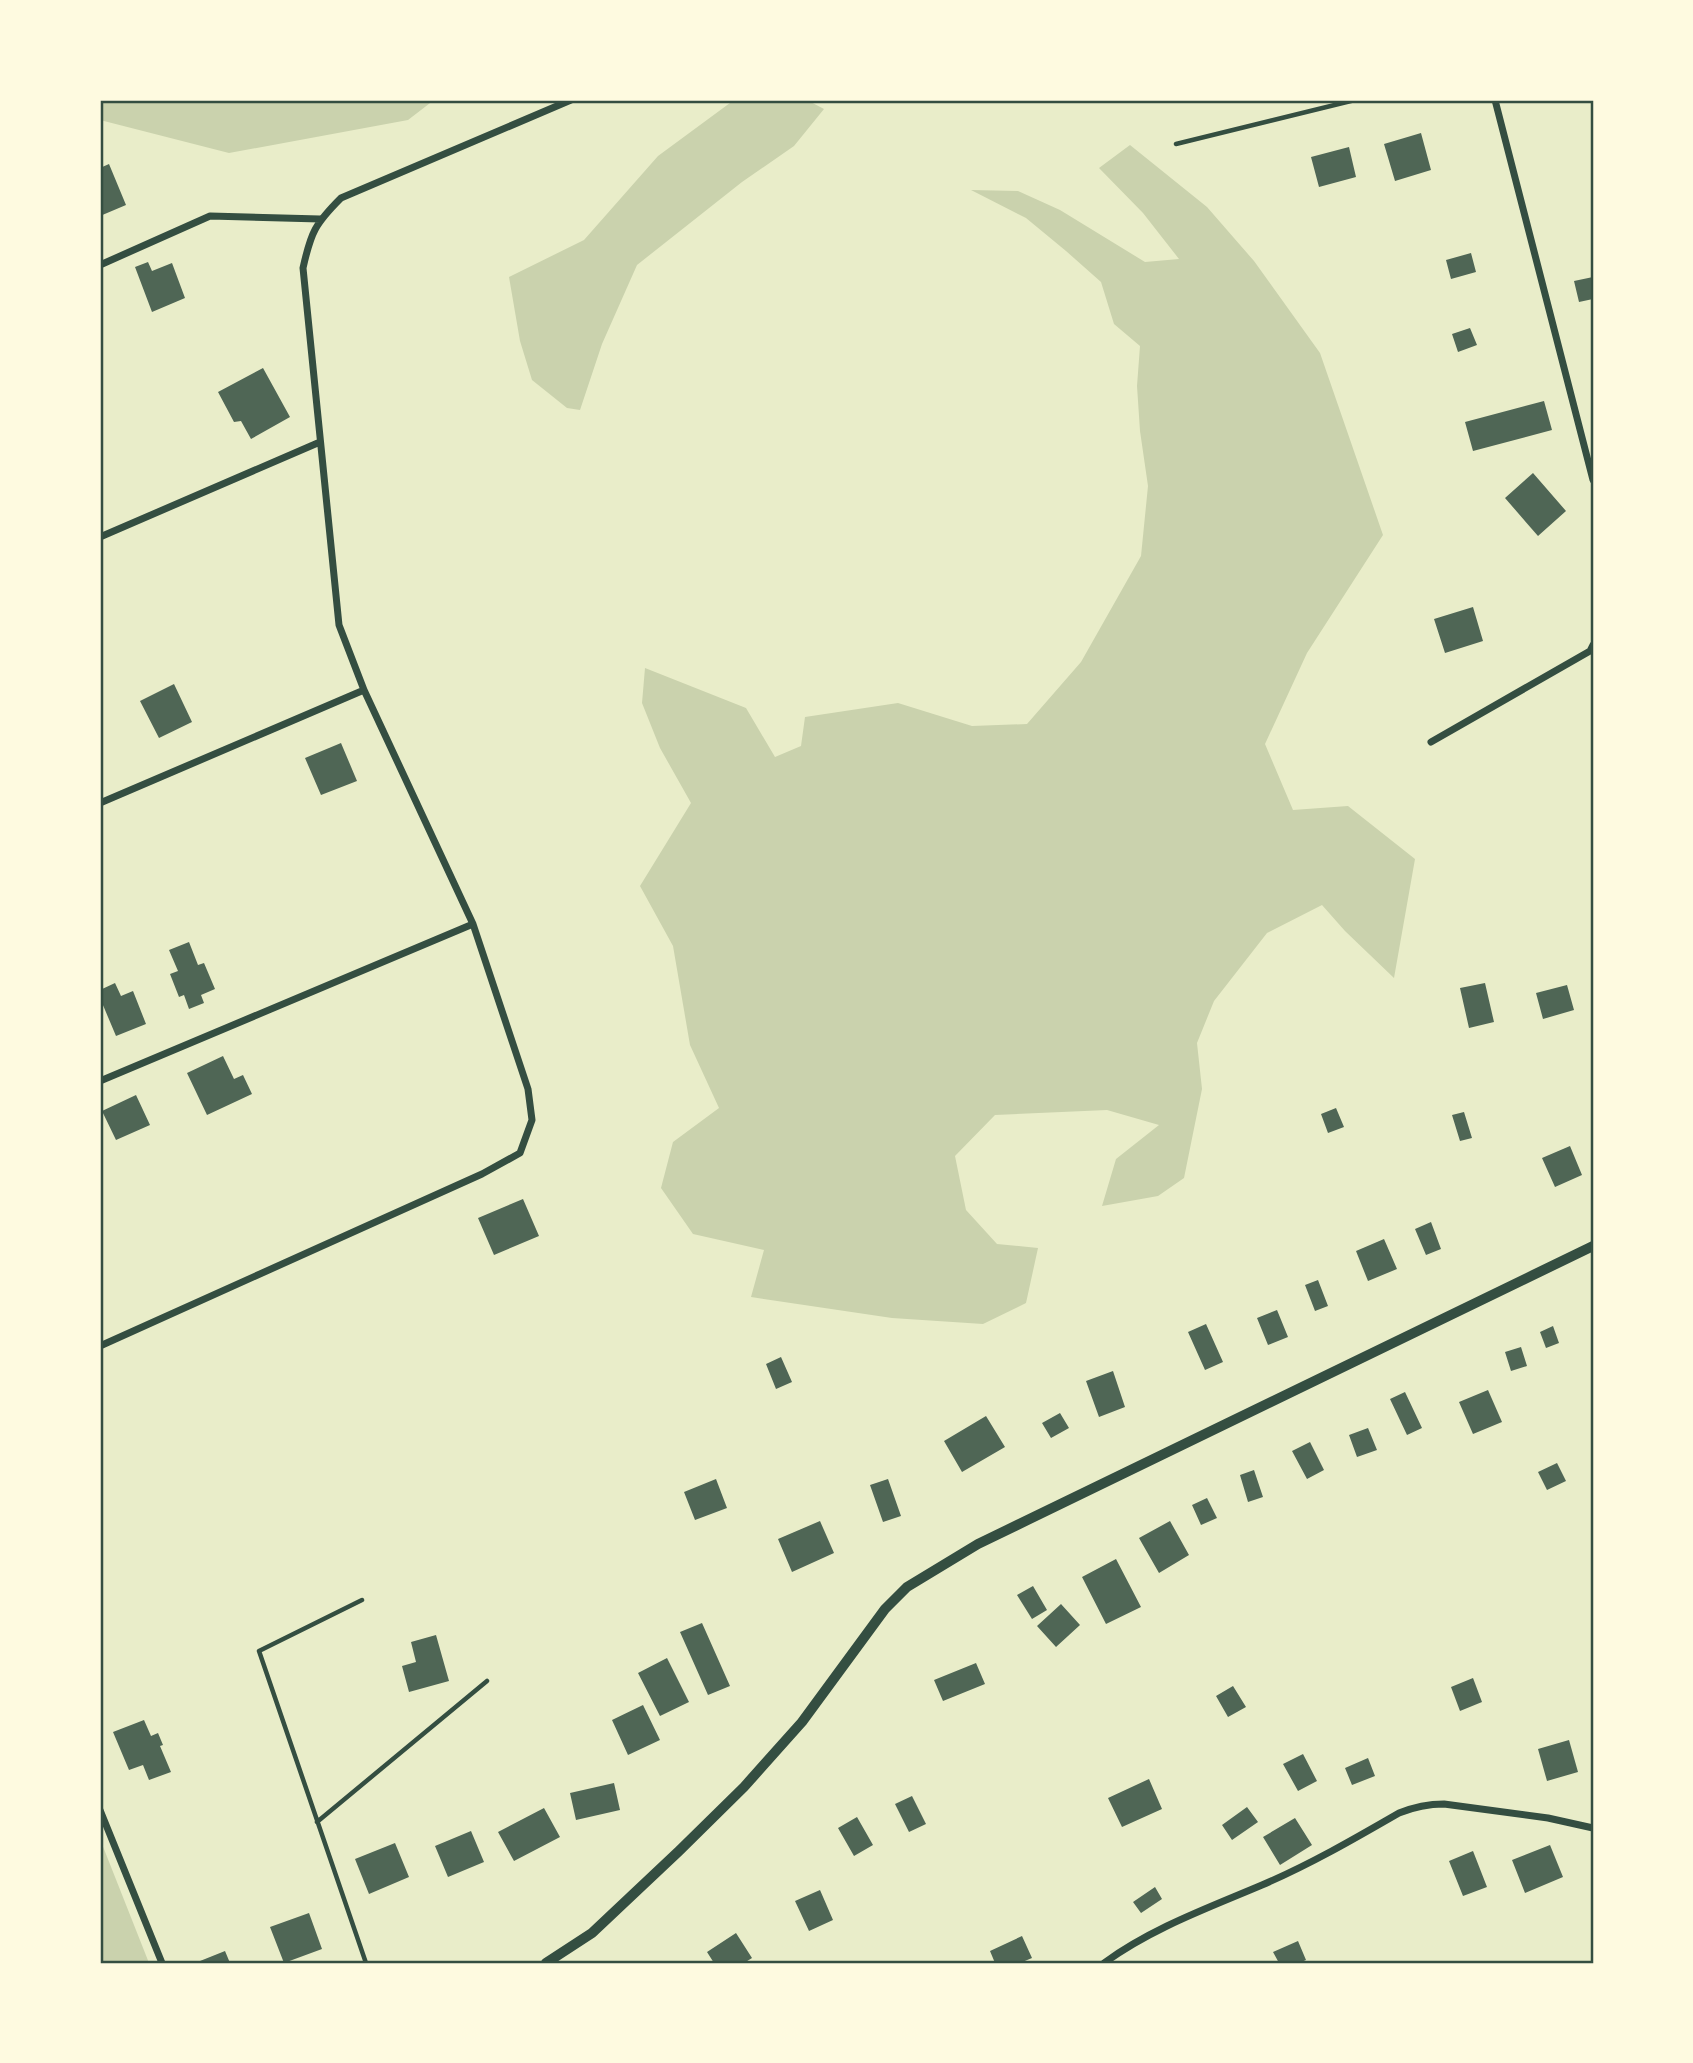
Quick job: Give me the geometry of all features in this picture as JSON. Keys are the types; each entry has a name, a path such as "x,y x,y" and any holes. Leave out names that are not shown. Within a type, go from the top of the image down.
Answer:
{"street":[{"path":"100,1346 482,1174 520,1153 532,1120 528,1089 473,924 364,690 339,625 303,268 309,240 320,219 341,198 571,100"},
{"path":"1495,100 1593,480"},
{"path":"100,265 210,216 320,219"},
{"path":"100,537 320,442"},
{"path":"1431,742 1590,651 1593,645"},
{"path":"100,803 364,690"},
{"path":"100,1081 473,924"},
{"path":"546,1963 592,1933 744,1787 803,1722 884,1609 908,1587 978,1544 1593,1247"},
{"path":"1104,1963 1120,1951 1179,1920 1297,1869 1399,1813 1416,1807 1444,1804 1548,1818 1593,1828"},
{"path":"100,1810 162,1963"}],"lane":[{"path":"1177,144 1355,100"},
{"path":"362,1600 259,1651 366,1963"},
{"path":"317,1822 487,1681"}],"green space":[{"path":"100,100 434,100 408,120 229,153 100,120"},
{"path":"734,100 807,100 824,109 794,146 742,182 637,265 602,344 580,410 567,408 532,380 520,341 509,277 584,240 658,156"},
{"path":"1130,145 1207,207 1254,261 1320,353 1383,535 1307,653 1265,744 1293,810 1348,806 1415,859 1394,978 1322,905 1267,933 1214,1001 1197,1043 1202,1089 1184,1178 1158,1196 1102,1206 1116,1159 1159,1125 1107,1110 995,1115 955,1156 966,1210 997,1244 1038,1248 1026,1303 983,1324 892,1318 751,1297 764,1250 693,1234 661,1188 673,1142 719,1108 690,1045 673,946 640,886 691,803 660,748 642,703 645,668 746,708 775,757 801,746 805,717 898,703 972,726 1027,724 1081,662 1141,556 1148,486 1137,386 1140,346 1114,324 1101,282 1026,218 971,190 1018,191 1060,210 1145,262 1179,259 1143,213 1099,168"},
{"path":"100,1839 149,1963 100,1963"}],"building":[{"path":"1421,133 1431,170 1395,181 1384,144"},
{"path":"1349,147 1356,177 1319,187 1311,157"},
{"path":"109,164 126,205 100,216 100,168"},
{"path":"1471,253 1476,272 1451,279 1446,260"},
{"path":"148,262 152,271 172,263 185,298 152,312 135,267"},
{"path":"1593,277 1593,299 1579,302 1574,281"},
{"path":"1470,328 1477,345 1458,352 1452,334"},
{"path":"263,368 290,417 251,439 241,421 234,422 218,392"},
{"path":"1544,401 1552,430 1473,451 1465,422"},
{"path":"1533,473 1566,511 1538,536 1505,498"},
{"path":"1473,607 1483,641 1445,653 1434,619"},
{"path":"174,684 192,722 159,738 140,701"},
{"path":"341,743 357,781 321,795 305,758"},
{"path":"189,942 198,965 204,963 215,989 201,995 204,1003 189,1009 184,995 179,997 170,974 178,971 169,950"},
{"path":"115,983 121,996 133,991 146,1024 116,1036 100,998 100,990"},
{"path":"1485,983 1494,1022 1469,1028 1460,988"},
{"path":"1567,985 1574,1010 1543,1019 1536,993"},
{"path":"223,1056 234,1079 243,1075 252,1094 207,1115 187,1073"},
{"path":"136,1095 150,1125 116,1140 102,1111"},
{"path":"1336,1108 1344,1127 1328,1133 1321,1114"},
{"path":"1464,1112 1472,1138 1460,1141 1452,1115"},
{"path":"1570,1146 1582,1175 1555,1187 1542,1158"},
{"path":"523,1199 539,1236 494,1255 478,1218"},
{"path":"1431,1222 1441,1249 1426,1255 1415,1229"},
{"path":"1384,1239 1397,1269 1368,1281 1356,1251"},
{"path":"1318,1280 1328,1306 1315,1311 1305,1285"},
{"path":"1277,1310 1288,1337 1268,1345 1257,1318"},
{"path":"1206,1324 1223,1362 1205,1370 1188,1332"},
{"path":"1553,1326 1559,1343 1546,1348 1540,1332"},
{"path":"1521,1347 1527,1366 1511,1371 1505,1352"},
{"path":"781,1357 792,1382 776,1389 766,1364"},
{"path":"1113,1371 1125,1407 1099,1417 1086,1381"},
{"path":"1488,1390 1502,1422 1473,1434 1459,1402"},
{"path":"1405,1392 1422,1428 1407,1435 1390,1399"},
{"path":"1060,1413 1069,1428 1051,1438 1042,1423"},
{"path":"986,1416 1005,1447 962,1472 944,1441"},
{"path":"1368,1428 1377,1450 1357,1457 1349,1435"},
{"path":"1310,1442 1324,1470 1307,1479 1292,1451"},
{"path":"1557,1463 1566,1481 1547,1490 1538,1472"},
{"path":"1254,1470 1263,1497 1248,1502 1240,1475"},
{"path":"716,1479 727,1508 695,1520 684,1492"},
{"path":"888,1479 901,1516 883,1522 870,1485"},
{"path":"1207,1498 1217,1518 1201,1525 1192,1505"},
{"path":"820,1521 834,1553 792,1572 778,1539"},
{"path":"1170,1521 1189,1555 1159,1573 1139,1538"},
{"path":"1116,1559 1141,1607 1106,1624 1082,1577"},
{"path":"1033,1586 1047,1610 1032,1619 1017,1595"},
{"path":"1061,1604 1080,1625 1056,1647 1037,1626"},
{"path":"702,1623 730,1686 708,1695 680,1632"},
{"path":"436,1635 449,1681 409,1692 402,1666 416,1662 411,1642"},
{"path":"667,1658 689,1702 660,1716 638,1673"},
{"path":"976,1663 985,1684 943,1701 934,1680"},
{"path":"1473,1678 1482,1702 1460,1711 1451,1687"},
{"path":"1233,1686 1246,1707 1228,1717 1216,1696"},
{"path":"643,1705 660,1740 628,1755 612,1720"},
{"path":"144,1720 151,1736 158,1733 163,1745 160,1746 171,1772 149,1780 143,1765 129,1770 113,1732"},
{"path":"1569,1740 1578,1772 1547,1781 1538,1749"},
{"path":"1303,1754 1317,1781 1298,1791 1283,1764"},
{"path":"1368,1758 1375,1776 1352,1785 1345,1768"},
{"path":"1149,1779 1162,1809 1122,1827 1108,1798"},
{"path":"614,1783 620,1810 576,1820 570,1793"},
{"path":"912,1796 926,1824 909,1832 895,1804"},
{"path":"1247,1807 1258,1822 1232,1840 1222,1825"},
{"path":"544,1808 560,1837 514,1861 498,1832"},
{"path":"857,1817 873,1845 854,1856 838,1828"},
{"path":"1295,1818 1312,1845 1280,1865 1263,1837"},
{"path":"471,1831 484,1862 448,1877 435,1846"},
{"path":"395,1843 409,1877 369,1894 355,1859"},
{"path":"1550,1845 1563,1877 1525,1893 1512,1860"},
{"path":"1473,1851 1487,1887 1463,1896 1449,1861"},
{"path":"1155,1887 1162,1899 1141,1913 1133,1902"},
{"path":"820,1890 833,1920 809,1931 795,1901"},
{"path":"309,1913 322,1949 284,1963 270,1927"},
{"path":"736,1933 752,1958 744,1963 714,1963 707,1952"},
{"path":"1022,1936 1032,1958 1020,1963 995,1963 990,1951"},
{"path":"1298,1941 1306,1960 1299,1963 1279,1963 1273,1952"},
{"path":"225,1951 230,1963 195,1963"}]}
